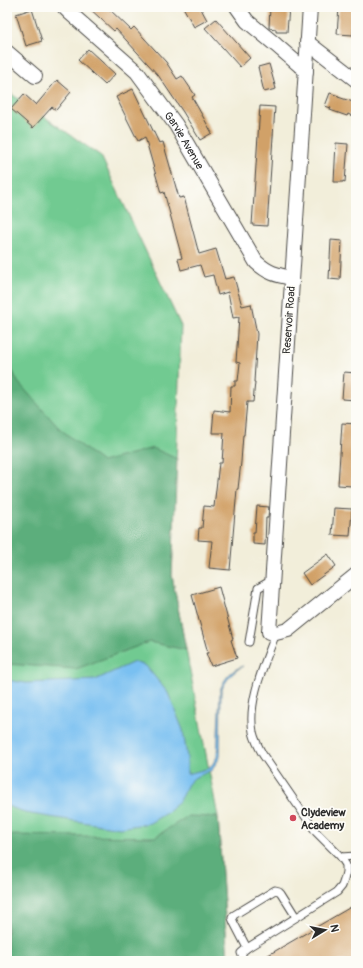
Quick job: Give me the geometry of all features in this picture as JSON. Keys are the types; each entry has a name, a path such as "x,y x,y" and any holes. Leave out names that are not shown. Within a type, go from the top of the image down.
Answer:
{"street":[{"name":"Garvie Avenue","path":"64,7 137,72 176,125 256,262 272,273 292,278"},
{"path":"237,7 248,21 306,71"},
{"name":"Reservoir Road","path":"272,633 272,580 310,7"},
{"path":"307,42 356,80"},
{"path":"7,52 35,76"},
{"path":"272,633 288,630 356,575"}],"lane":[{"path":"249,642 258,588 272,580"},
{"path":"244,961 241,954 247,948 337,892 342,886 346,872 346,864 342,857 316,832 263,755 253,734 252,714 254,694 272,633"},
{"path":"342,857 356,856"},
{"path":"247,948 232,918 234,915 275,890 281,893 296,917"}],"green space":[{"path":"7,91 101,156 181,326 172,576 218,817 228,961 7,961"},
{"path":"7,359 18,382 59,428 102,462 153,448 177,459 172,576 186,650 149,642 76,669 7,664"},
{"path":"188,816 218,817 228,961 7,961 7,835 155,837"}],"water":[{"path":"134,662 146,666 168,693 183,730 187,757 187,774 210,768 217,757 220,690 228,675 243,666 230,677 221,691 220,757 212,770 194,778 188,784 179,801 171,810 150,823 120,828 31,814 7,806 7,680 26,683 95,680"}],"building":[{"path":"88,7 107,7 131,30 134,27 166,62 177,79 182,76 195,95 192,97 212,133 200,140 158,75 116,29 114,31"},
{"path":"183,7 200,7 207,20 194,27"},
{"path":"270,7 289,7 287,32 276,32 276,29 269,28"},
{"path":"339,7 355,7 353,35 337,34"},
{"path":"32,9 42,41 26,46 16,14"},
{"path":"216,19 250,58 240,67 205,28"},
{"path":"88,49 115,74 105,85 78,60"},
{"path":"269,64 276,89 264,92 258,67"},
{"path":"57,80 71,92 56,110 52,107 33,128 11,109 24,94 36,105"},
{"path":"133,89 159,143 163,142 179,198 184,197 199,254 216,249 225,279 234,277 242,306 251,304 257,334 255,382 253,402 247,402 230,570 209,568 212,541 198,540 199,528 202,528 204,506 214,507 219,463 222,463 224,433 212,433 214,410 230,412 231,386 235,386 235,381 238,381 240,363 236,362 239,317 233,318 228,292 218,295 213,275 204,277 200,265 181,270 178,259 182,258 164,192 161,193 145,137 138,141 116,97"},
{"path":"330,93 356,103 352,116 348,114 347,116 330,110 331,108 325,106"},
{"path":"260,106 275,107 267,226 252,225"},
{"path":"336,143 348,144 345,182 334,182"},
{"path":"331,240 342,241 340,280 329,279"},
{"path":"344,372 356,373 356,400 342,399"},
{"path":"342,423 356,424 352,486 338,485"},
{"path":"257,506 269,507 268,518 266,518 265,545 253,544 253,532 255,532"},
{"path":"334,508 352,509 350,536 332,535"},
{"path":"328,554 336,566 310,585 302,573"},
{"path":"219,587 233,639 231,640 237,658 211,666 206,653 208,653 192,595"},
{"path":"356,904 356,961 258,961"}],"place":[{"name":"Clydeview Academy","path":"293,818"}]}
